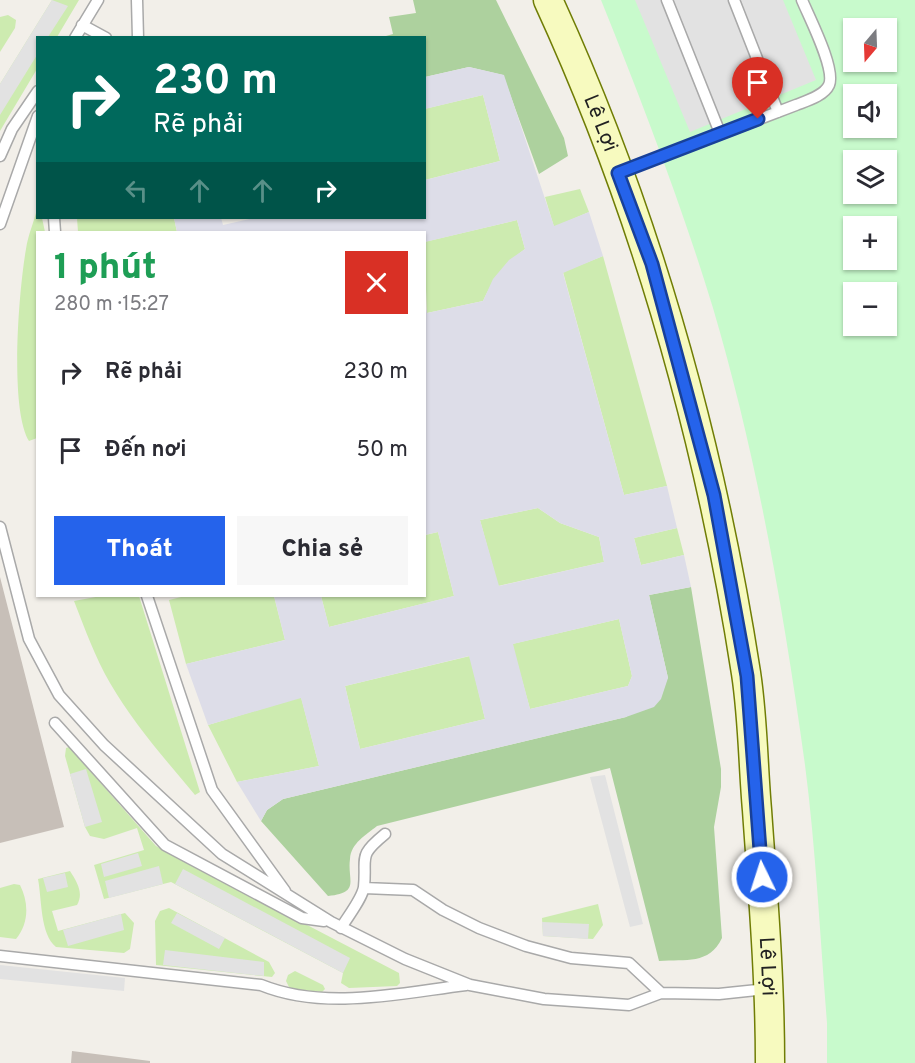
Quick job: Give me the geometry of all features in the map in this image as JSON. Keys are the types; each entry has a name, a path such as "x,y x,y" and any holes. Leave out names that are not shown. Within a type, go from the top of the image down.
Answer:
{"main road":[{"name":"Lê Lợi","path":"548,0 572,52 652,264 714,495 747,676 770,989 770,1063"}],"lane":[{"path":"76,36 98,0"},
{"path":"137,0 138,36"},
{"path":"668,0 720,133"},
{"path":"734,0 778,112"},
{"path":"618,173 778,112 817,96 828,87 831,73 802,0"},
{"path":"82,25 102,36"},
{"path":"0,156 12,129 36,94"},
{"path":"0,224 36,122"},
{"path":"0,527 29,639 59,695 104,745 222,854 341,928 405,959 470,985 544,999 629,1005 661,993 719,994 770,989"},
{"path":"147,597 213,790 288,895"},
{"path":"55,723 165,845 302,918 331,922"},
{"path":"341,928 364,888 363,860 370,846 385,834"},
{"path":"364,888 413,890 443,910 479,928 526,946 571,958 629,963 661,993"},
{"path":"0,956 261,986 274,991 334,1000 470,985"}],"green space":[{"path":"52,0 79,0 58,36 36,36 36,71 0,131 0,84"},
{"path":"413,0 496,0 564,138 568,156 539,174 503,75 469,67 426,77 426,36 386,36 393,34 389,17 416,13"},
{"path":"601,0 915,0 915,1063 827,1063 827,1023 818,894 805,765 768,535 729,364 701,269 660,153"},
{"path":"8,15 16,20 15,28 0,52 0,17"},
{"path":"483,95 500,161 426,180 426,109"},
{"path":"580,189 589,212 554,227 545,197"},
{"path":"36,212 36,219 42,219 45,231 36,231 36,438 29,441 23,425 17,376 19,319 27,244"},
{"path":"77,219 174,219 177,231 78,231"},
{"path":"517,220 525,249 500,272 483,301 427,313 426,242"},
{"path":"603,256 667,486 624,495 563,272"},
{"path":"538,508 560,523 599,537 604,562 498,586 480,520"},
{"path":"677,528 684,555 641,565 634,538"},
{"path":"438,532 454,596 329,627 321,597 426,597 426,535"},
{"path":"691,587 721,769 721,787 714,827 722,938 717,947 703,957 659,961 610,768 377,826 353,848 350,859 349,889 328,896 261,821 267,810 283,799 626,717 668,678 649,595"},
{"path":"96,597 139,597 200,792 195,795 129,712 110,683 90,643 74,601"},
{"path":"181,597 274,597 285,640 186,664 169,600"},
{"path":"619,619 632,676 628,686 530,709 512,644"},
{"path":"470,656 485,719 360,749 345,686"},
{"path":"301,697 319,766 237,782 208,725"},
{"path":"69,747 156,846 399,973 400,983 397,986 349,988 341,983 343,973 171,882 104,899 94,865 144,850 137,828 104,839 90,836 85,827 65,756 66,748"},
{"path":"70,871 79,888 79,901 77,905 52,911 58,931 125,913 134,923 130,949 124,953 56,947 51,941 42,916 38,879"},
{"path":"14,884 20,885 26,906 25,920 16,939 0,937 0,888"},
{"path":"598,904 603,925 593,939 543,936 542,918"},
{"path":"169,908 269,962 275,973 272,977 156,965 155,921 160,911"},
{"path":"295,971 323,985 325,989 322,992 290,989 286,981 288,975"}],"shaded area":[{"path":"52,0 68,6 49,36 36,36 36,57 0,115 0,84"},
{"path":"635,0 783,0 816,80 690,132"},
{"path":"469,67 504,75 554,226 589,212 603,256 563,273 624,495 667,486 677,528 634,538 641,565 684,555 691,587 649,595 668,678 661,699 654,707 626,717 283,799 267,810 261,821 237,782 319,766 301,698 208,725 186,664 285,640 274,597 321,597 329,627 454,596 438,532 426,535 426,308 427,313 483,301 493,279 509,260 525,249 517,220 426,242 426,231 177,231 174,219 221,219 223,225 250,219 426,219 426,180 500,161 483,95 426,109 426,77","holes":["538,508 560,523 599,537 604,562 499,586 480,520","619,619 632,676 628,686 530,709 513,644","469,656 485,719 360,749 345,686"]},
{"path":"86,769 102,822 85,827 70,774"},
{"path":"605,775 643,924 630,927 590,777"},
{"path":"138,853 142,866 104,877 101,864"},
{"path":"159,866 163,884 109,898 105,881"},
{"path":"183,869 350,958 343,973 175,884"},
{"path":"65,873 68,887 47,892 43,878"},
{"path":"177,913 225,938 219,949 171,923"},
{"path":"121,914 124,930 68,946 63,930"},
{"path":"542,922 589,924 588,939 543,936"},
{"path":"165,950 264,962 264,976 163,965"},
{"path":"0,965 125,978 124,991 0,979"}],"building":[{"path":"0,577 64,827 0,843"},
{"path":"72,1051 150,1061 150,1063 71,1063"}],"route":[{"path":"758,119 618,173 652,264 714,495 747,676 762,877"}]}
